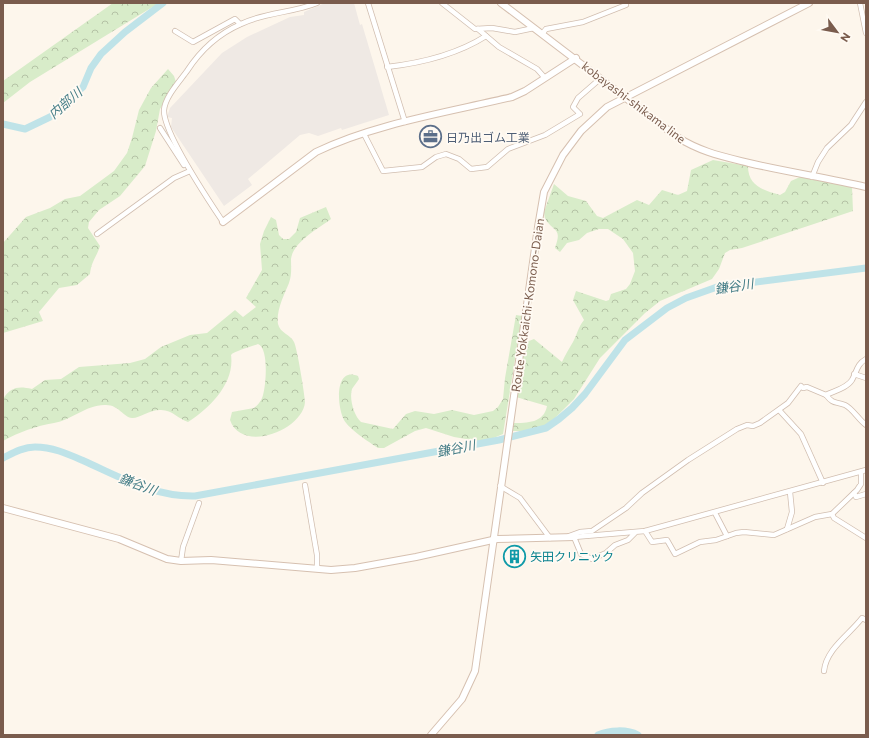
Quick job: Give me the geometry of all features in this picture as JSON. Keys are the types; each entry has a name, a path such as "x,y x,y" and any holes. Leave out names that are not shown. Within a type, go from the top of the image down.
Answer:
{"main road":[{"name":"kobayashi-shikama line","path":"501,3 576,58 677,137 696,148 720,157 866,188"},
{"name":"Route Yokkaichi-Komono-Daian","path":"431,735 462,699 475,671 538,227 544,192 563,155 576,137 607,107 625,96 809,3"},
{"path":"223,222 316,152 364,134 406,122 512,98 576,58"},
{"path":"3,508 118,539 167,559 181,561 211,560 331,570 355,568 493,540 574,537"}],"street":[{"path":"223,222 190,171 165,119 164,110 167,101 196,57 205,48 240,24 266,16 306,8 317,3"},
{"path":"368,3 387,67 406,122"},
{"path":"442,3 475,29 478,29 499,47 537,69 545,78"},
{"path":"542,34 546,29 583,22 626,5 625,3"},
{"path":"860,3 866,33"},
{"path":"175,31 193,42 235,19 240,24"},
{"path":"478,29 492,28 515,32 534,28"},
{"path":"387,67 408,65 456,52 486,36"},
{"path":"364,134 383,171 422,167 436,157 446,154 459,159 471,169 487,167 508,149 545,135 580,114 573,107 578,98 601,78"},
{"path":"812,177 818,162 827,148 851,125 866,102"},
{"path":"160,128 184,165 190,171"},
{"path":"98,234 174,178 190,171"},
{"path":"826,395 849,384 857,367 866,359"},
{"path":"854,374 866,378"},
{"path":"565,538 580,532 592,531 626,508 642,493 688,460 737,429 747,425 753,426 760,423 788,403 801,386 803,388 807,387 826,395 832,403 849,407 858,420 866,425"},
{"path":"779,410 801,434 823,483"},
{"path":"635,533 628,540 615,545 606,553 592,559 581,554 574,537 645,532 864,471 861,484 854,493 832,514 815,517 774,535 744,532 700,542 675,554 667,540 652,542 645,532"},
{"path":"501,483 520,498 550,538"},
{"path":"305,485 317,555 317,568"},
{"path":"787,529 792,512 790,492"},
{"path":"854,493 856,497 866,494"},
{"path":"181,561 183,547 199,503"},
{"path":"715,513 727,536"},
{"path":"832,514 834,518 866,538"},
{"path":"824,671 825,664 832,650 862,618 866,620"}],"shaded area":[{"path":"325,3 354,3 360,25 362,24 389,115 318,136 309,133 300,135 248,179 252,185 224,206 171,127 172,118 167,117 170,108 222,53 247,37 290,17 304,15 304,12"}],"green space":[{"path":"113,3 159,3 30,82 3,103 3,81"},
{"path":"168,69 174,76 176,82 160,109 156,131 145,166 120,196 99,210 89,222 88,228 100,246 90,274 77,285 59,288 39,312 43,321 3,333 3,243 26,217 50,208 65,199 80,196 114,171 127,153 139,110 151,88"},
{"path":"713,160 748,166 749,173 754,183 762,189 780,195 785,192 791,181 800,177 852,187 853,211 742,248 730,250 725,253 719,269 712,279 660,301 645,313 600,358 574,399 548,425 528,431 513,431 513,423 524,423 539,419 545,412 547,406 516,397 524,343 534,339 562,362 580,325 584,320 573,300 576,291 606,301 609,300 611,294 626,289 630,284 635,271 633,253 623,239 608,229 599,229 587,233 579,240 567,243 560,252 555,248 558,234 545,219 544,212 554,184 568,196 586,201 597,216 603,218 637,200 649,205 662,190 678,195 687,191 691,170"},
{"path":"326,207 331,219 301,241 293,253 291,259 290,280 278,314 279,327 294,342 299,362 305,402 302,412 284,429 258,437 246,435 237,430 230,420 232,412 254,408 260,402 262,397 266,367 264,352 258,344 231,355 229,375 225,385 205,410 188,422 165,410 157,410 132,418 126,416 114,407 99,405 86,409 67,419 28,430 3,441 3,399 15,388 32,389 45,380 61,379 79,367 130,363 145,359 161,347 190,335 207,333 235,310 243,317 256,307 246,298 262,270 260,244 264,231 271,217 276,220 279,235 283,239 289,239 296,232 300,218"},
{"path":"516,315 522,316 503,434 484,442 454,437 426,428 415,431 384,448 378,448 355,431 344,420 340,406 339,389 341,382 350,374 358,376 359,379 352,389 351,398 354,412 361,422 393,429 406,414 415,411 434,414 452,410 474,415 493,411 498,407 503,399 505,378"}],"waterway":[{"name":"内部川","path":"3,124 25,129 50,117 83,87 91,68 101,54 125,32 163,3"},
{"name":"鎌谷川","path":"3,458 26,448 48,448 60,451 151,490 195,496 499,440 546,428 559,419 585,394 625,340 667,308 686,298 717,287 866,268"},
{"path":"598,735 618,731 638,735"}],"place":[{"name":"日乃出ゴム工業","path":"431,137"},
{"name":"矢田クリニック","path":"514,556"}]}
